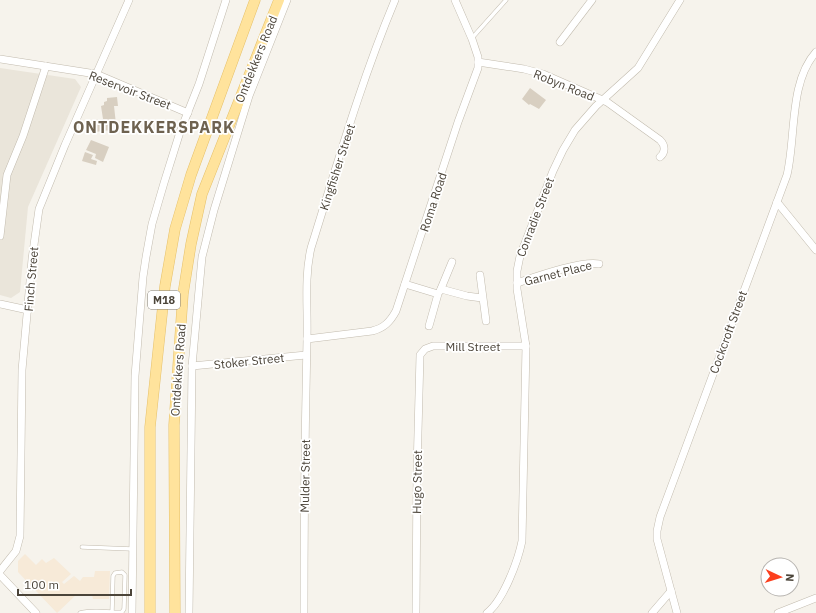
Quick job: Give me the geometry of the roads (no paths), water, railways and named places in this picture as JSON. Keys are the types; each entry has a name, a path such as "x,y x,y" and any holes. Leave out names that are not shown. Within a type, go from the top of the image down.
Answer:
{"main road":[{"name":"Ontdekkers Road","path":"150,613 150,427 166,279 175,229 191,175 255,0"},
{"name":"Ontdekkers Road","path":"175,613 174,425 183,294 190,244 202,194 279,0"}],"street":[{"name":"Finch Street","path":"0,571 16,551 20,536 22,370 35,230 39,209 129,0"},
{"path":"132,613 135,376 143,277 148,243 156,209 180,132 199,84 226,0"},
{"name":"Ontdekkers Road","path":"189,613 192,366 200,271 204,247 228,160 249,96 287,0"},
{"name":"Kingfisher Street","path":"307,339 306,293 311,248 354,112 395,0"},
{"name":"Roma Road","path":"307,339 380,329 391,320 396,311 458,122 478,68 478,62 472,39 455,0"},
{"path":"560,42 592,0"},
{"name":"Conradie Street","path":"488,613 502,594 516,562 522,541 526,346 517,282 518,264 522,250 558,158 575,130 602,100 638,68 680,0"},
{"name":"Cockcroft Street","path":"677,613 657,539 660,517 777,202 790,161 800,84 808,62 816,52"},
{"name":"Reservoir Street","path":"0,59 96,74 188,112"},
{"name":"Robyn Road","path":"478,62 524,69 543,74 607,102 660,140 665,149 660,157"},
{"path":"0,236 3,175 23,136 46,66"},
{"path":"777,202 816,250"},
{"path":"429,326 440,291 452,262"},
{"name":"Garnet Place","path":"517,282 566,268 589,263 599,264"},
{"path":"480,275 486,321"},
{"path":"405,284 482,298"},
{"path":"0,304 28,310"},
{"name":"Mulder Street","path":"304,613 307,339"},
{"name":"Mill Street","path":"422,352 428,347 433,346 526,346"},
{"name":"Hugo Street","path":"416,613 419,361 422,352"},
{"name":"Stoker Street","path":"192,366 306,355"},
{"path":"0,575 34,610 25,613"},
{"path":"652,613 670,591"},
{"path":"778,613 816,598"}],"lane":[{"path":"472,39 506,0"},
{"path":"82,547 132,550"},
{"path":"80,613 88,612 112,613 122,613 124,610 125,575 122,572 115,573 113,576 112,613"}],"district":[{"name":"ONTDEKKERSPARK","path":"154,127"}]}
